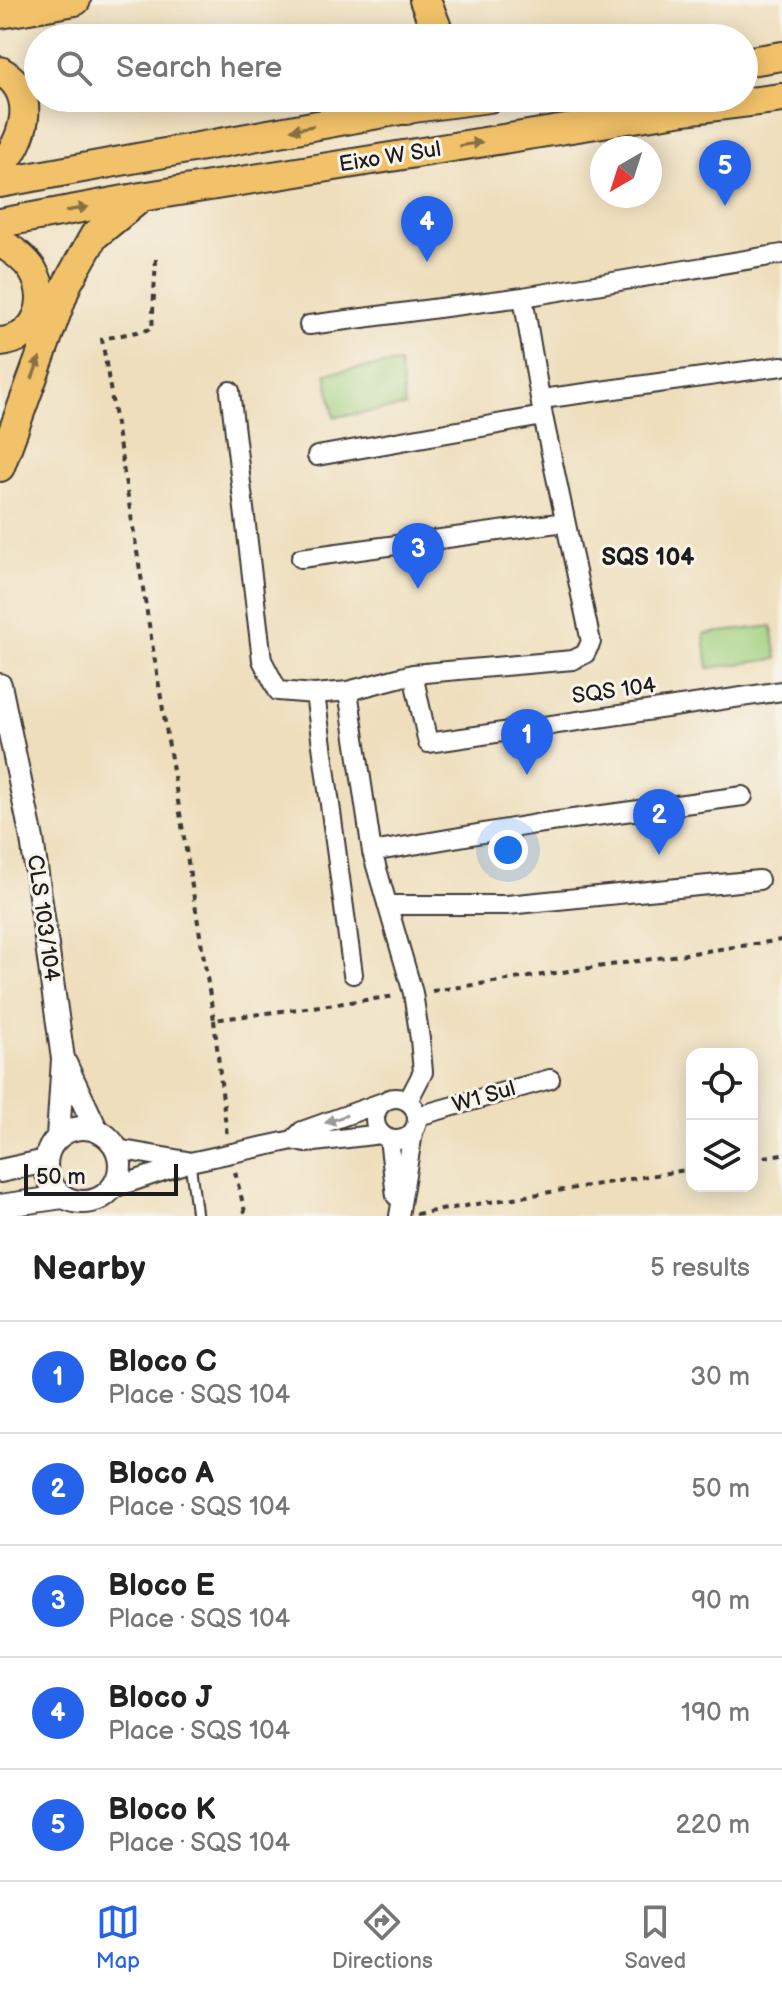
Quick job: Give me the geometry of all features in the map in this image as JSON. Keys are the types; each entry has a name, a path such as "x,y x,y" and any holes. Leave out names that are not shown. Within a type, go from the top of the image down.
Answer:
{"highway":[{"path":"0,13 75,0"},
{"path":"425,0 434,24"}],"main road":[{"path":"758,60 782,56"},
{"path":"0,71 19,90 24,105"},
{"name":"Eixo W Sul","path":"758,101 782,98"},
{"path":"0,167 17,147 26,112"},
{"name":"Eixo W Sul","path":"0,183 368,112"},
{"name":"Eixo W Sul","path":"0,223 141,197 672,112"},
{"path":"0,467 67,284 94,236 141,197"},
{"path":"0,242 20,255 34,272 39,292 37,321 28,333 0,342"}],"street":[{"path":"309,325 523,297 782,254"},
{"name":"SQS 104","path":"230,391 262,660 278,691 315,694 348,691 413,674 573,660 585,654 591,642 542,408 523,297"},
{"path":"317,456 542,408 782,366"},
{"path":"301,558 565,522"},
{"name":"SQS 104","path":"413,674 428,743 782,691"},
{"name":"CLS 103/104","path":"0,685 32,839 63,1059 58,1137"},
{"path":"348,691 372,852 390,905 413,993 423,1072 413,1117 399,1216"},
{"path":"315,694 353,974"},
{"path":"372,852 536,824 743,796"},
{"path":"390,905 507,905 759,880"},
{"name":"CLS 103/104","path":"63,1059 97,1131"},
{"name":"W1 Sul","path":"413,1117 550,1079"},
{"path":"293,1140 302,1131 391,1098 413,1117"},
{"path":"383,1102 375,1118 385,1137 399,1216"},
{"path":"113,1188 119,1176 120,1163 117,1149 109,1138 84,1128 70,1130 58,1137 46,1161 47,1175 63,1197 76,1202 89,1202 113,1188 190,1162 293,1140 306,1143 406,1138 413,1117"},
{"path":"117,1149 190,1162"},
{"path":"0,1171 46,1161"},
{"path":"0,1206 63,1197"}],"lane":[{"path":"190,1162 197,1216"}],"path":[{"path":"156,259 152,329 102,339 214,1020 230,1153 246,1216"},
{"path":"214,1020 782,940"},
{"path":"758,1158 782,1154"},
{"path":"406,1216 686,1170"}],"green space":[{"path":"399,363 405,407 334,417 326,373"},
{"path":"772,626 777,659 708,668 704,634"}],"place":[{"name":"Bloco K","path":"725,206"},
{"name":"Bloco J","path":"427,262"},
{"name":"Bloco E","path":"418,589"},
{"name":"Bloco C","path":"527,775"},
{"name":"Bloco A","path":"659,855"}],"district":[{"name":"SQS 104","path":"648,557"}]}
